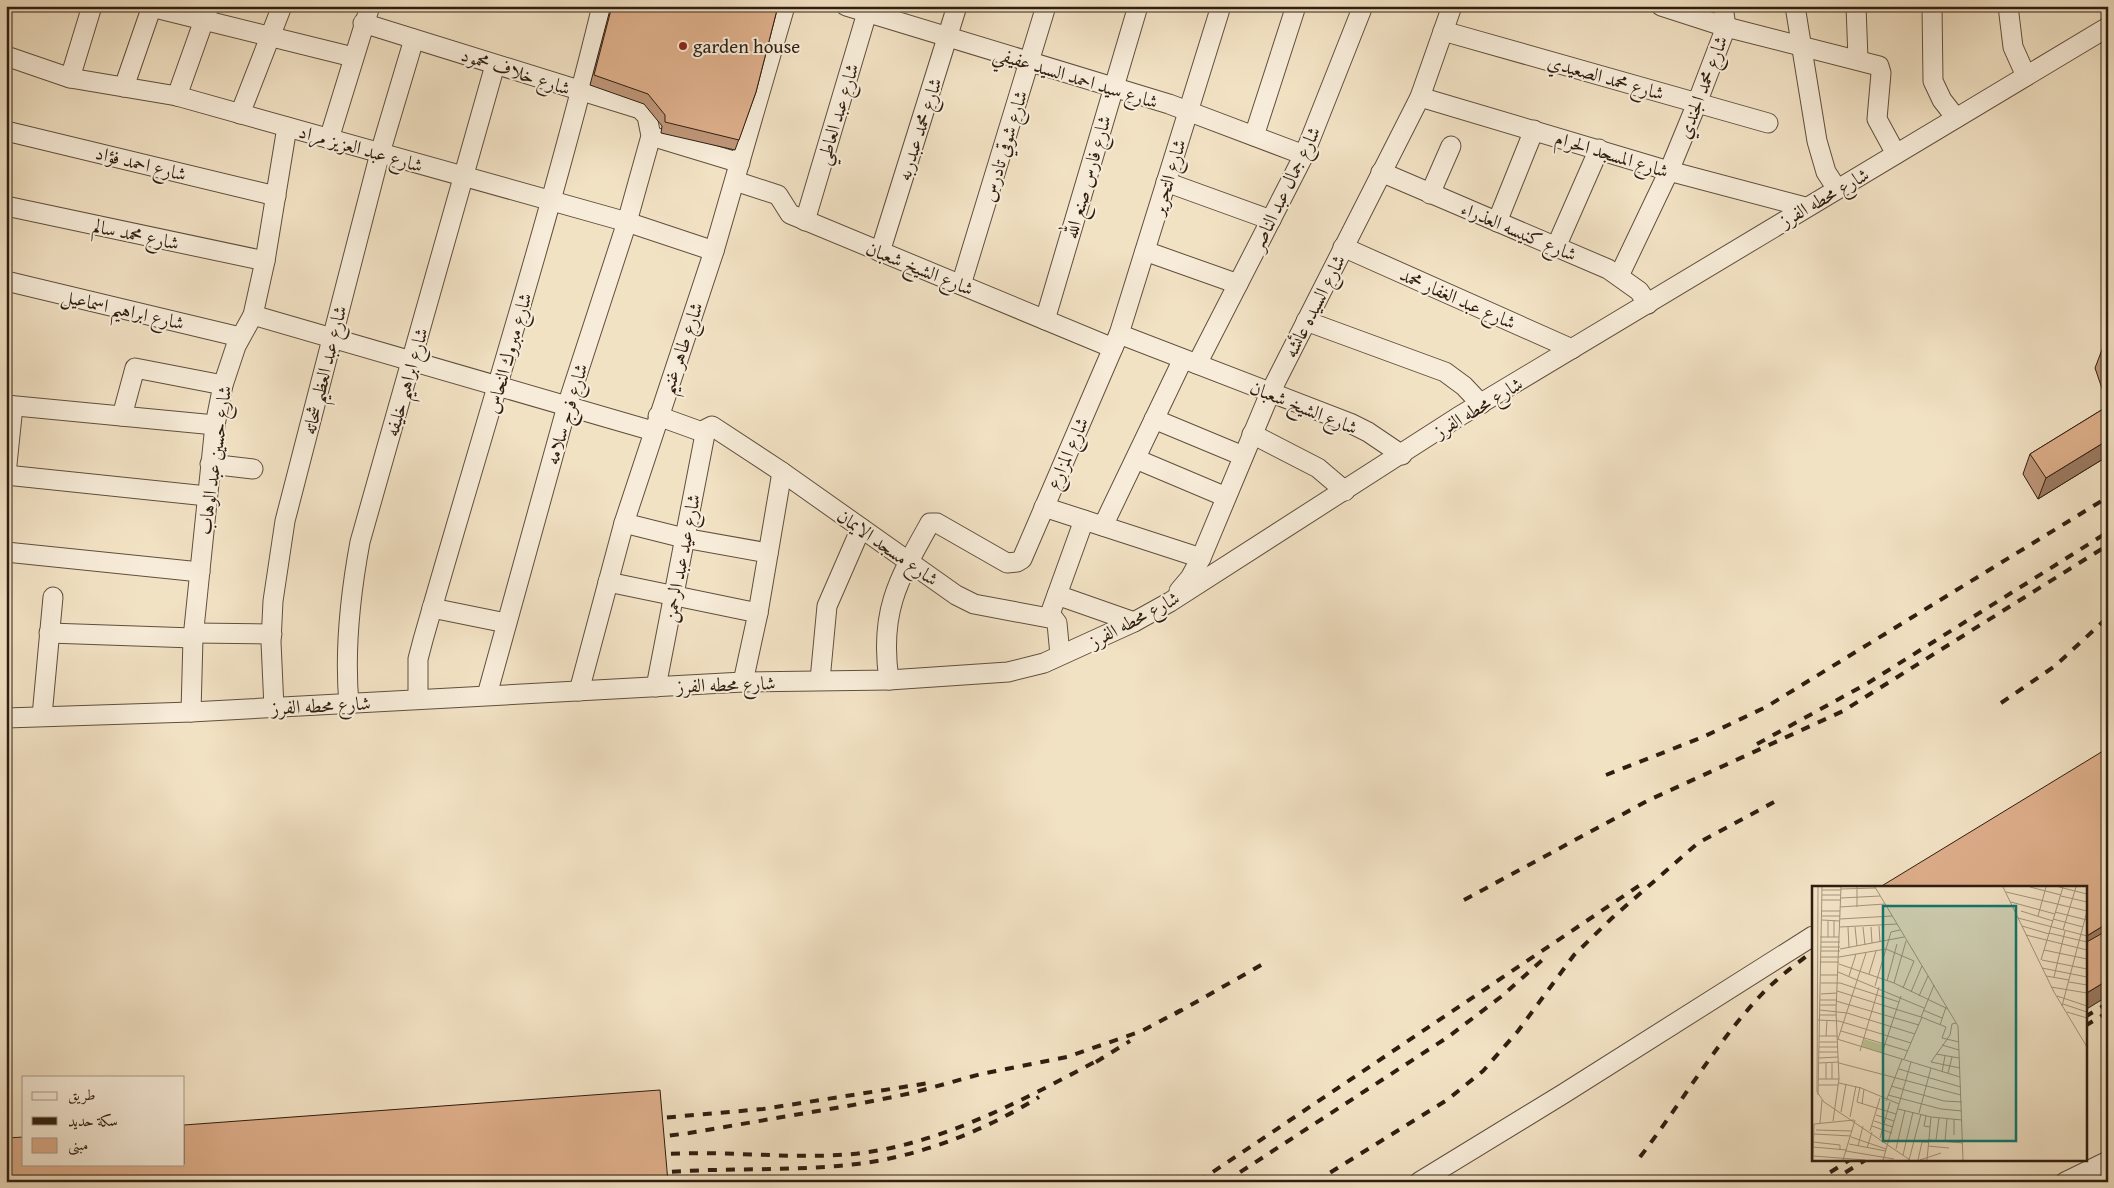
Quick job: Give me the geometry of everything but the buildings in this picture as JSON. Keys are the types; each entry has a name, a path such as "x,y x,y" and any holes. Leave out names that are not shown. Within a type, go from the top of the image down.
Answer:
{"street":[{"path":"70,78 92,6"},
{"path":"240,114 282,6"},
{"name":"شارع مبروك النحاس","path":"418,699 418,659 499,387 581,92 602,6"},
{"name":"شارع طاهر غنيم","path":"579,691 624,523 714,251 786,6"},
{"name":"شارع سيد احمد السيد عفيفي","path":"846,6 868,9 948,37 1188,112 1304,155"},
{"name":"شارع محمد عبدربه","path":"880,252 957,6"},
{"name":"شارع شوقي تادرس","path":"961,285 1046,6"},
{"name":"شارع فارس صنع الله","path":"1045,320 1138,6"},
{"name":"شارع التحرير","path":"1116,341 1221,6"},
{"path":"1254,136 1296,6"},
{"name":"شارع جمال عبد الناصر","path":"1103,526 1154,419 1238,284 1304,155 1363,6"},
{"name":"شارع السيده عائشه","path":"1170,602 1190,578 1201,558 1270,393 1420,97 1452,6"},
{"path":"1660,6 1726,27 1858,59 1879,66 1881,73 1877,119 1896,154"},
{"name":"شارع محمد الجندي","path":"1619,276 1669,172 1726,27 1723,6"},
{"path":"1795,6 1817,141 1826,172 1837,189"},
{"path":"1856,6 1858,59"},
{"path":"1932,6 1933,81 1942,100 1956,118"},
{"path":"2008,6 2013,47 2026,76"},
{"path":"124,88 150,7 206,13 271,36 353,57"},
{"name":"شارع عبد العاطي","path":"805,221 868,9"},
{"path":"177,96 206,13"},
{"path":"329,139 366,15"},
{"name":"شارع خلاف محمود","path":"366,15 414,39 640,109 647,116 650,136"},
{"name":"شارع محطه الفرز","path":"6,718 274,708 743,682 889,680 1008,672 1031,668 1134,622 1170,602 1481,404 1805,207 2108,27"},
{"name":"شارع محمد الصعيدي","path":"1443,31 1768,123"},
{"name":"شارع عبد العظيم شحاته","path":"274,708 272,634 278,561 286,521 380,153 414,39"},
{"name":"شارع عبد العزيز مراد","path":"6,56 70,78 177,96 627,222 714,251"},
{"name":"شارع ابراهيم خليفه","path":"349,704 347,648 353,577 360,542 495,65"},
{"name":"شارع المسجد الحرام","path":"1420,97 1599,149 1669,172 1805,207"},
{"name":"شارع حسين عبد الوهاب","path":"191,712 194,636 215,426 223,385 240,337 253,315 265,261 287,127"},
{"path":"1497,222 1534,130"},
{"name":"شارع احمد فؤاد","path":"6,131 276,196"},
{"name":"شارع الشيخ شعبان","path":"650,136 737,172 778,195 790,214 805,221 1045,320 1190,362 1350,423 1368,432 1402,455"},
{"name":"شارع فرج سلامه","path":"487,695 567,406 627,222 650,136"},
{"path":"1430,194 1451,146"},
{"path":"1556,247 1599,149"},
{"name":"شارع كنيسه العذراء","path":"1381,172 1619,276 1639,291 1648,304"},
{"path":"1166,182 1271,220"},
{"name":"شارع محمد سالم","path":"6,206 265,261"},
{"name":"شارع عبد الغفار محمد","path":"1343,247 1572,349"},
{"path":"1145,251 1238,284"},
{"name":"شارع ابراهيم اسماعيل","path":"6,281 240,337"},
{"path":"253,315 567,406 705,431"},
{"path":"1306,321 1445,372 1464,386 1481,404"},
{"name":"شارع المزارع","path":"908,562 930,523 934,522 1007,563 1017,562 1022,559 1116,341"},
{"path":"122,416 132,370 135,368 223,385"},
{"path":"207,496 6,475 10,405 215,426"},
{"path":"1154,419 1243,456"},
{"name":"شارع مسجد الايمان","path":"705,431 715,426 965,600 984,606 1049,617"},
{"name":"شارع عيد عبد الرحمن","path":"656,687 705,431"},
{"path":"1252,434 1318,468 1344,491"},
{"path":"1136,459 1226,497"},
{"path":"210,464 252,469"},
{"path":"743,682 758,613 782,472"},
{"path":"1044,507 1201,558"},
{"path":"1060,655 1057,623 1049,617 1084,520"},
{"path":"624,523 684,538 768,553"},
{"path":"820,680 827,606 861,528"},
{"path":"6,552 200,572"},
{"path":"889,680 885,640 888,612 896,586 908,562"},
{"path":"608,582 672,597 758,613"},
{"path":"1057,595 1134,622"},
{"path":"42,716 53,596"},
{"path":"432,608 506,623"},
{"path":"49,632 194,636 272,634"},
{"path":"1419,1182 1563,1094 1812,937"},
{"path":"2065,1182 2108,1162"}],"railway":[{"path":"1606,775 1703,737 1766,707 2108,497"},
{"path":"1757,744 1868,683 2108,532"},
{"path":"1464,900 1649,800 1843,711 2108,545"},
{"path":"2001,703 2055,666 2108,617"},
{"path":"1315,1182 1447,1100 1483,1071 1518,1031 1574,955 1612,918 1698,843 1774,802"},
{"path":"1198,1182 1646,881"},
{"path":"1640,1157 1713,1054 1744,1014 1773,983 1812,952"},
{"path":"1225,1182 1448,1037 1502,996 1548,955"},
{"path":"1175,1014 1263,964"},
{"path":"2086,1016 2108,1003"},
{"path":"652,1138 853,1105 912,1093 981,1074 1067,1057 1142,1031 1181,1010"},
{"path":"2086,1025 2108,1012"},
{"path":"1096,1062 1130,1041"},
{"path":"653,1155 703,1153 828,1156 886,1149 918,1141 982,1118 1102,1058"},
{"path":"649,1119 763,1109 929,1083"},
{"path":"654,1173 807,1168 881,1160 928,1148 974,1131 1039,1097"},
{"path":"1815,1182 1849,1160"},
{"path":"1830,1182 1865,1160"}],"place":[{"name":"garden house","path":"683,46"}]}
